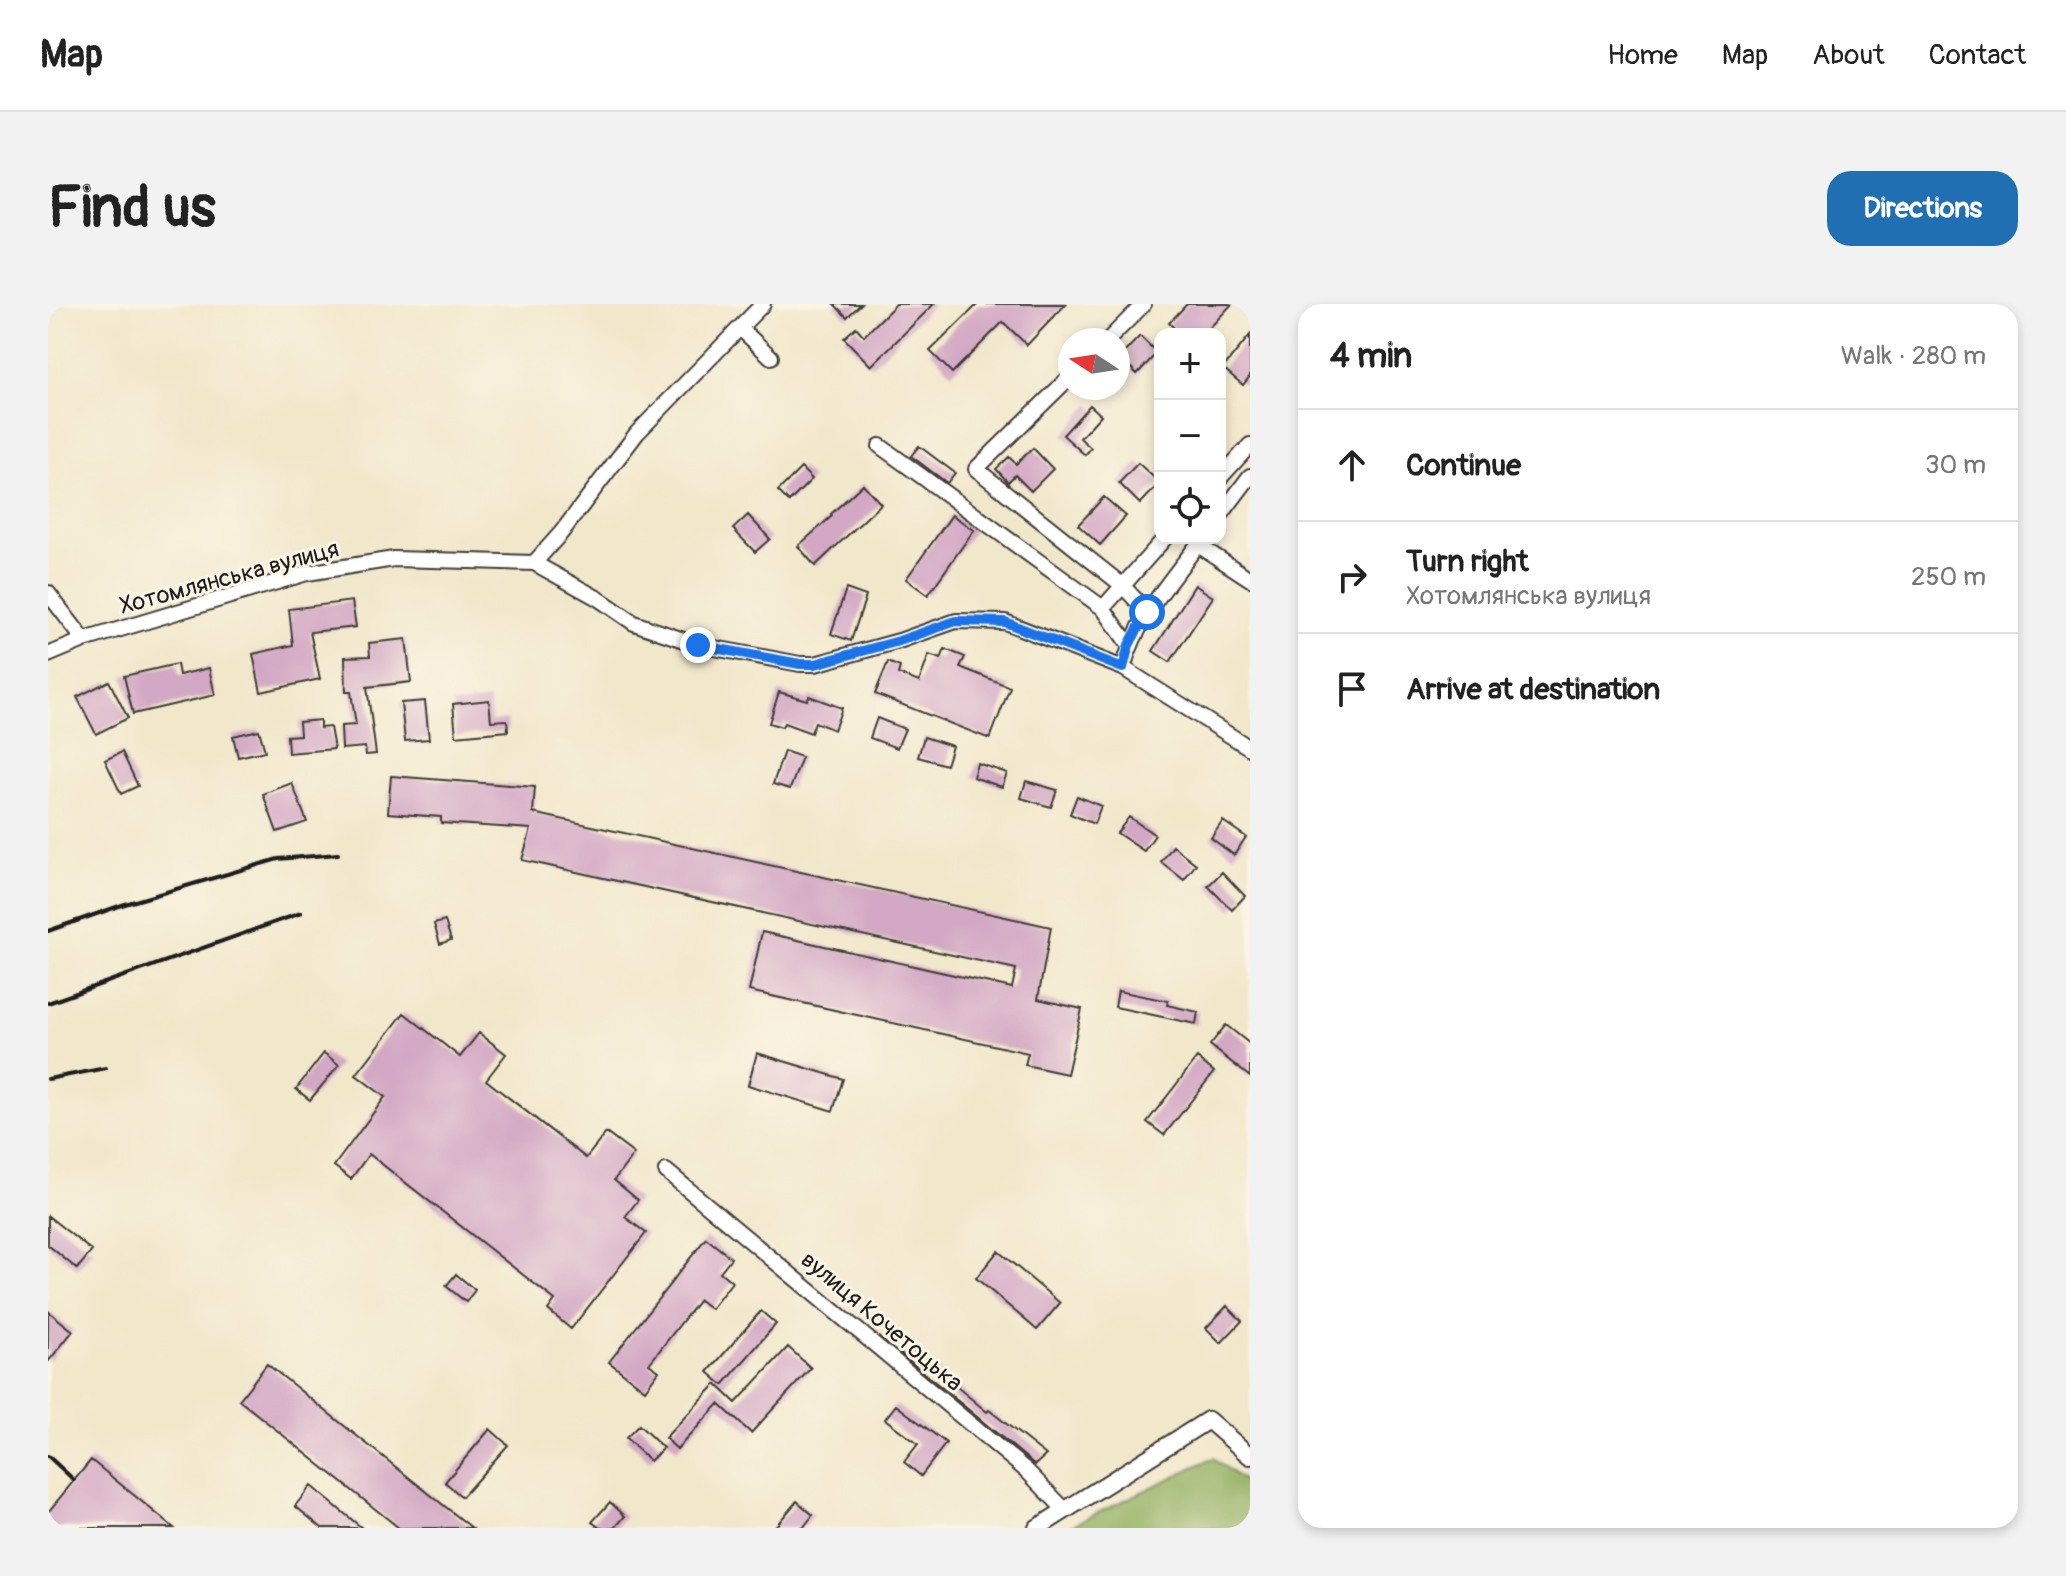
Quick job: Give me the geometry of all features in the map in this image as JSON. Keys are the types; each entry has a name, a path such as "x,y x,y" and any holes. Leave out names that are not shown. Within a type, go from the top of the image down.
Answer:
{"street":[{"path":"534,563 561,533 637,433 763,304"},
{"path":"1120,328 1144,304"},
{"path":"741,329 771,357"},
{"path":"1058,389 976,469 1122,585 1147,612"},
{"path":"1225,472 1250,445"},
{"path":"880,446 1103,608 1129,645"},
{"path":"1226,508 1250,476"},
{"path":"1103,608 1160,544"},
{"path":"1123,668 1129,645 1147,612 1198,544"},
{"path":"1203,544 1250,579"},
{"name":"Хотомлянська вулиця","path":"48,655 84,640 307,573 394,559 534,563 599,599 634,623 698,645 800,664 815,664 899,641 956,621 1005,622 1123,668 1250,748"},
{"path":"48,593 84,640"},
{"name":"вулиця Кочетоцька","path":"666,1171 1027,1471 1065,1510"},
{"path":"1037,1528 1208,1420 1250,1456"}],"green space":[{"path":"1213,1458 1250,1486 1250,1528 1066,1528"}],"building":[{"path":"834,304 861,304 847,317"},
{"path":"896,304 934,304 871,366 844,338 856,327 864,336"},
{"path":"978,304 1066,304 1027,345 1003,322 952,373 930,351"},
{"path":"1187,304 1232,304 1210,328 1174,328 1169,323"},
{"path":"1250,335 1250,376 1243,385 1226,371 1226,364"},
{"path":"1140,336 1154,350 1154,356 1137,374 1130,367 1130,346"},
{"path":"1090,405 1101,415 1080,438 1091,448 1085,455 1063,435"},
{"path":"919,446 955,473 947,483 911,456"},
{"path":"1033,448 1053,469 1031,491 1015,475 1008,482 996,469 1009,457 1016,464"},
{"path":"1138,463 1154,478 1154,489 1140,504 1119,483"},
{"path":"801,468 812,479 789,502 778,491"},
{"path":"863,484 881,504 815,566 798,546"},
{"path":"1104,497 1126,516 1100,545 1078,525"},
{"path":"748,515 770,539 755,552 733,529"},
{"path":"952,515 974,530 928,595 906,579"},
{"path":"1195,585 1213,597 1170,662 1153,651"},
{"path":"846,589 866,596 851,641 831,634"},
{"path":"352,601 356,627 310,632 320,679 261,692 253,654 293,645 289,609"},
{"path":"406,639 411,682 367,687 376,754 366,755 365,747 342,749 341,726 356,725 351,692 346,692 345,657 370,656 369,643"},
{"path":"945,649 965,657 960,667 1010,687 990,739 875,694 888,662 900,667 898,674 919,682 929,655 941,659"},
{"path":"177,664 179,675 209,668 215,695 133,714 124,676"},
{"path":"109,681 128,718 96,734 77,697"},
{"path":"779,692 807,700 809,696 842,708 834,730 815,722 811,733 784,723 782,727 769,723"},
{"path":"489,700 491,721 507,720 508,731 456,736 453,704"},
{"path":"425,701 429,739 405,741 401,703"},
{"path":"877,718 905,729 897,748 870,738"},
{"path":"320,720 320,728 330,727 334,749 288,753 287,736 300,735 299,722"},
{"path":"259,730 265,751 238,757 233,736"},
{"path":"924,737 952,746 946,765 918,757"},
{"path":"784,751 802,757 790,789 773,784"},
{"path":"122,752 138,786 121,794 105,760"},
{"path":"977,763 1007,773 1002,787 973,777"},
{"path":"391,776 535,787 533,813 1051,927 1038,999 1082,1009 1067,1074 1025,1065 1028,1053 749,991 762,932 1012,988 1016,969 522,860 531,829 441,823 441,817 388,813"},
{"path":"1026,781 1057,790 1051,807 1021,798"},
{"path":"292,783 307,822 277,832 263,794"},
{"path":"1077,796 1101,806 1094,824 1070,814"},
{"path":"1129,817 1155,835 1144,851 1117,833"},
{"path":"1223,821 1246,837 1234,855 1211,838"},
{"path":"1173,846 1196,864 1184,880 1161,862"},
{"path":"1222,872 1245,896 1232,910 1208,886"},
{"path":"445,921 451,940 440,944 434,924"},
{"path":"1118,991 1168,1001 1167,1005 1198,1012 1196,1024 1115,1007"},
{"path":"404,1013 460,1057 479,1033 506,1054 486,1080 586,1158 606,1133 634,1154 614,1180 638,1200 625,1217 646,1233 571,1329 548,1310 555,1300 369,1154 351,1179 334,1166 385,1097 356,1075"},
{"path":"1226,1025 1250,1044 1250,1077 1210,1045"},
{"path":"324,1053 339,1065 310,1100 296,1089"},
{"path":"757,1053 843,1079 833,1111 748,1085"},
{"path":"1197,1058 1214,1072 1164,1135 1147,1122"},
{"path":"48,1216 92,1251 77,1269 48,1245"},
{"path":"706,1238 731,1258 720,1272 732,1282 711,1309 699,1300 649,1364 659,1371 645,1390 609,1362"},
{"path":"998,1251 1060,1303 1037,1330 976,1278"},
{"path":"456,1274 475,1290 466,1302 446,1286"},
{"path":"1227,1306 1242,1321 1221,1343 1206,1328"},
{"path":"48,1311 73,1331 48,1362"},
{"path":"761,1311 776,1324 723,1385 708,1372"},
{"path":"907,1345 987,1412 989,1410 1046,1455 1035,1465 900,1353"},
{"path":"788,1347 811,1368 751,1433 719,1404 677,1449 665,1438 716,1384 736,1403"},
{"path":"267,1364 472,1528 399,1528 239,1400"},
{"path":"896,1405 946,1443 921,1476 904,1462 918,1444 885,1419"},
{"path":"639,1425 663,1448 650,1461 626,1438"},
{"path":"490,1429 508,1445 462,1497 445,1482"},
{"path":"91,1460 174,1528 48,1528 48,1512"},
{"path":"311,1486 362,1528 322,1528 295,1506"},
{"path":"797,1501 813,1515 803,1528 774,1528"},
{"path":"610,1502 625,1516 615,1528 600,1528 592,1522"}],"railway":[{"path":"48,931 125,904 278,859 338,854"},
{"path":"48,1003 301,913"},
{"path":"48,1079 106,1068"},
{"path":"48,1456 74,1480"}],"route":[{"path":"698,645 800,664 815,664 899,641 956,621 1005,622 1123,668 1129,645 1147,612"}]}
